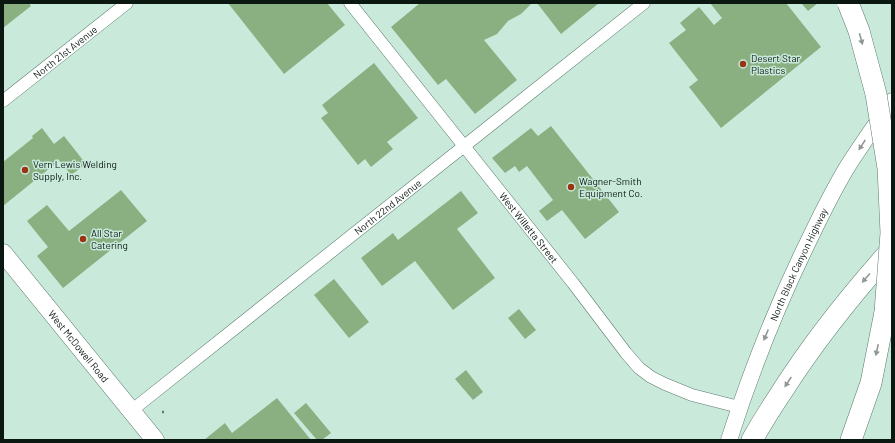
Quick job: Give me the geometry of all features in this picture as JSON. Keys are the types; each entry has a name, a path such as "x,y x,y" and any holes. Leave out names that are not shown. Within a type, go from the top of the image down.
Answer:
{"highway":[{"path":"848,3 859,31 876,94 888,168 892,233 886,312 871,382 851,440"},
{"path":"752,440 793,374 827,325 892,249"}],"main road":[{"name":"North Black Canyon Highway","path":"729,440 739,407 763,342 793,272 846,169 892,101"},
{"name":"West McDowell Road","path":"3,253 155,440"}],"street":[{"name":"North 21st Avenue","path":"3,101 127,3"},
{"name":"West Willetta Street","path":"350,3 639,368 651,377 692,395 739,407"},
{"name":"North 22nd Avenue","path":"131,411 644,3"}],"building":[{"path":"3,3 29,3 31,6 3,28"},
{"path":"228,3 327,3 345,25 284,74"},
{"path":"420,3 532,3 521,14 508,21 497,34 484,40 517,80 475,114 446,79 438,85 391,27"},
{"path":"537,3 599,3 561,34"},
{"name":"Desert Star Plastics","path":"710,3 786,3 821,47 721,128 689,87 698,80 669,43 686,30 680,23 699,7 714,25 722,18"},
{"path":"801,3 818,3 808,11"},
{"path":"374,63 418,118 387,142 393,149 371,167 365,159 358,165 321,118 328,113 322,105"},
{"name":"Wagner-Smith Equipment Co.","path":"551,126 619,212 585,239 562,210 547,221 539,211 553,200 527,166 519,172 515,166 505,173 492,158 531,128 538,136"},
{"name":"Vern Lewis Welding Supply, Inc.","path":"42,128 54,144 64,136 86,164 71,175 58,159 53,162 55,164 3,206 3,162 33,138 32,136"},
{"name":"All Star Catering","path":"121,190 147,221 63,288 37,256 48,247 27,221 47,205 69,231"},
{"path":"461,191 478,213 457,229 495,278 453,310 415,261 382,286 361,258 393,233 398,240"},
{"path":"334,279 369,322 349,338 314,295"},
{"path":"519,309 536,330 525,339 508,318"},
{"path":"466,370 483,392 473,400 455,379"},
{"path":"277,398 311,440 204,440 225,423 232,433"},
{"path":"306,403 331,433 322,440 317,440 294,413"}],"place":[{"name":"Desert Star Plastics","path":"743,64"},
{"name":"Vern Lewis Welding Supply, Inc.","path":"25,170"},
{"name":"Wagner-Smith Equipment Co.","path":"571,187"},
{"name":"All Star Catering","path":"83,239"}]}
